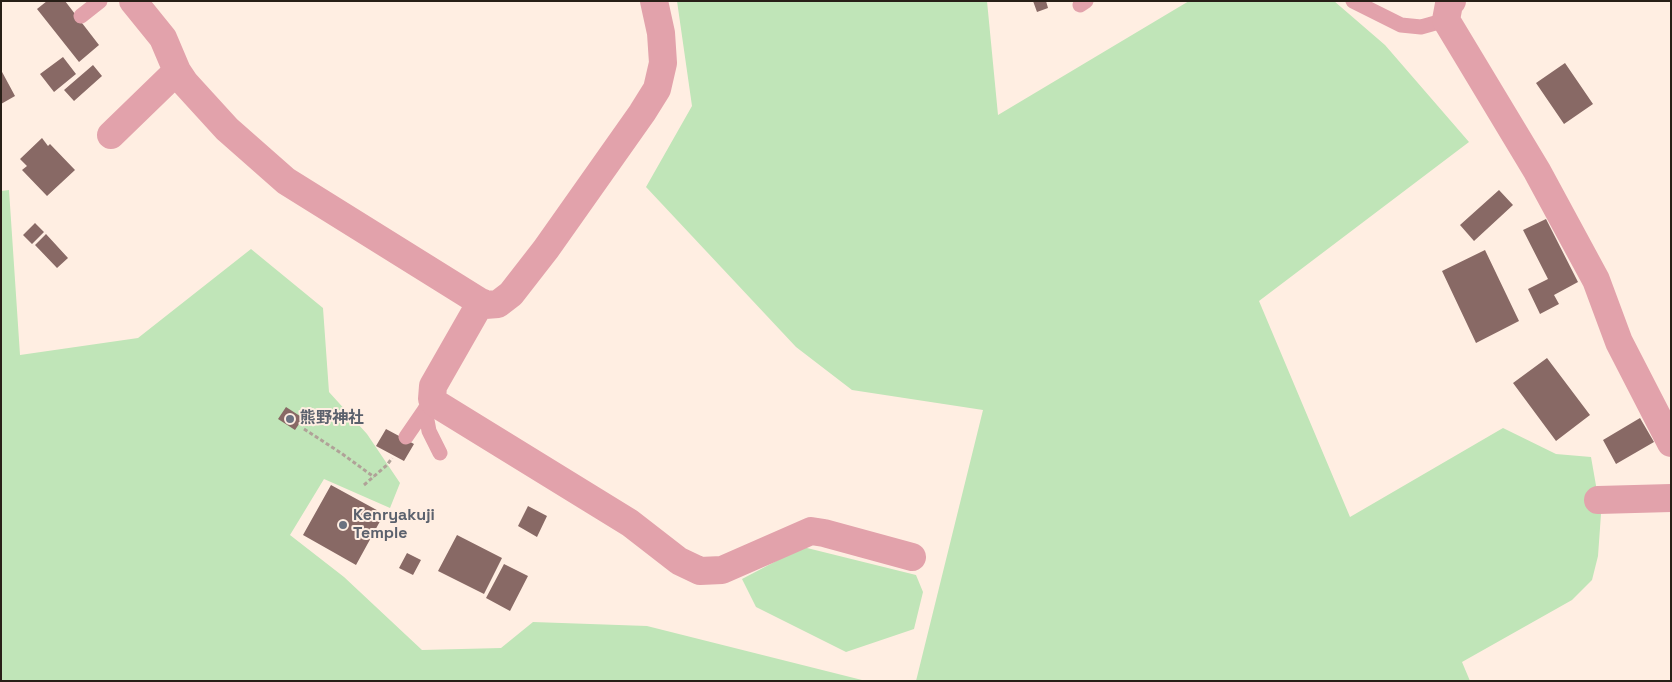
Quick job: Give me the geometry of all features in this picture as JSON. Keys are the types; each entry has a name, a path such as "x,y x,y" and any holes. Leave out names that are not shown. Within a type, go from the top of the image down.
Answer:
{"street":[{"path":"133,1 163,38 177,71 185,83 227,130 286,181 485,305 498,304 511,294 657,89 663,62 661,33 654,1"},
{"path":"1448,7 1596,280 1619,342 1671,443"},
{"path":"111,135 177,71"},
{"path":"482,302 433,386 428,404 435,404 630,523 679,562 700,571 722,570 811,531 912,557"},
{"path":"1598,500 1671,498"}],"lane":[{"path":"81,16 100,1"},
{"path":"1353,1 1401,25 1421,27 1448,7"},
{"path":"406,437 428,404"},
{"path":"428,404 429,431 440,453"}],"path":[{"path":"304,429 374,477"},
{"path":"364,485 388,466 392,458"}],"green space":[{"path":"677,1 987,1 998,115 1189,1 1334,1 1385,45 1469,142 1259,301 1350,517 1503,428 1556,454 1591,457 1601,514 1598,556 1592,580 1572,600 1462,662 1470,681 916,681 983,410 852,390 796,347 646,187 692,106"},
{"path":"9,190 20,355 138,338 251,249 323,308 329,392 367,434 400,483 390,508 324,479 290,535 344,577 422,650 501,648 533,622 647,626 866,681 1,681 1,191"},
{"path":"803,547 916,575 923,592 914,629 846,652 756,607 742,579"}],"building":[{"path":"47,1 65,1 99,45 79,62 37,9"},
{"path":"1033,1 1046,1 1048,8 1037,12"},
{"path":"63,57 76,74 54,92 40,74"},
{"path":"1565,63 1593,104 1564,124 1536,83"},
{"path":"93,65 102,76 74,101 64,90"},
{"path":"1,70 15,96 1,104"},
{"path":"42,138 48,146 50,144 75,170 47,196 22,170 27,166 20,159"},
{"path":"1499,190 1513,205 1474,241 1460,225"},
{"path":"1546,219 1578,282 1554,295 1559,304 1540,314 1528,289 1548,279 1523,230"},
{"path":"35,223 44,232 32,244 23,235"},
{"path":"46,234 68,258 57,268 35,245"},
{"path":"1485,250 1519,321 1476,343 1442,271"},
{"path":"1547,358 1590,415 1556,441 1513,383"},
{"name":"熊野神社","path":"286,407 303,418 295,430 278,419"},
{"path":"1640,418 1654,442 1616,464 1603,440"},
{"path":"386,429 414,444 404,461 376,446"},
{"name":"Kenryakuji Temple","path":"331,485 384,514 356,565 303,535"},
{"path":"528,506 547,516 537,537 518,526"},
{"path":"457,535 502,558 484,594 438,571"},
{"path":"407,553 421,560 413,575 399,568"},
{"path":"504,564 528,576 510,611 486,598"}],"place":[{"name":"熊野神社","path":"290,419"},
{"name":"Kenryakuji Temple","path":"343,525"}]}
